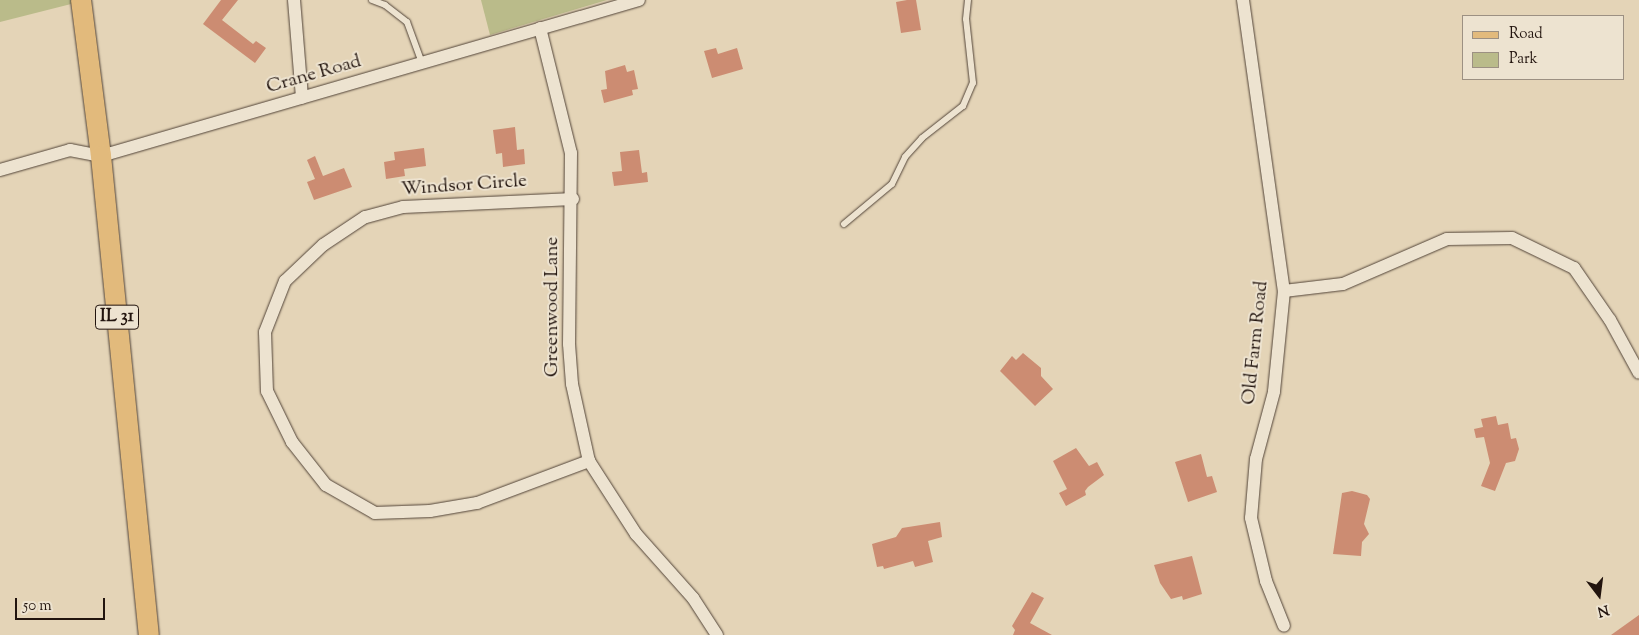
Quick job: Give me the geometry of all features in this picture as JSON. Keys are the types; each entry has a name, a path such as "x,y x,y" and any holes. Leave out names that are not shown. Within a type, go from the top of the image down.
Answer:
{"main road":[{"name":"IL 31","path":"81,0 101,156 149,635"}],"street":[{"path":"294,0 302,98"},
{"name":"Crane Road","path":"0,170 70,150 101,156 638,0"},
{"name":"Old Farm Road","path":"1244,0 1284,291 1274,392 1256,459 1251,518 1266,580 1284,626"},
{"name":"Greenwood Lane","path":"540,28 571,153 573,199 569,344 572,384 589,461 636,534 693,598 717,635"},
{"name":"Windsor Circle","path":"573,199 403,207 364,217 323,244 285,281 265,332 268,391 292,442 326,485 375,513 430,511 477,503 589,461"},
{"path":"1284,291 1343,284 1447,239 1512,238 1574,268 1610,320 1639,373"}],"lane":[{"path":"372,0 385,5 407,22 422,62"},
{"path":"844,224 892,184 905,157 922,138 962,106 973,83 966,19 968,0"}],"green space":[{"path":"0,0 75,0 75,3 0,22"},
{"path":"481,0 607,0 490,35"}],"building":[{"path":"221,0 238,0 222,20 253,44 256,41 266,48 255,63 203,24"},
{"path":"916,0 921,30 901,33 896,2"},
{"path":"716,48 718,54 737,48 743,69 712,78 704,51"},
{"path":"625,65 627,72 634,70 638,89 632,90 633,95 604,103 601,90 607,89 605,71"},
{"path":"515,127 517,150 524,149 525,164 503,167 502,153 496,154 493,130"},
{"path":"424,148 426,166 404,169 405,176 386,179 384,162 395,160 394,152"},
{"path":"639,150 642,173 647,172 648,182 614,186 612,172 622,171 620,152"},
{"path":"315,156 323,176 344,168 352,187 314,200 307,182 315,179 307,160"},
{"path":"1023,353 1041,368 1041,376 1053,389 1035,406 1000,371 1012,356 1016,360"},
{"path":"1496,416 1498,425 1508,423 1511,439 1516,438 1519,449 1515,461 1506,463 1495,491 1481,486 1490,463 1484,437 1476,438 1474,429 1483,427 1481,419"},
{"path":"1076,448 1089,466 1097,462 1104,475 1088,487 1085,491 1086,495 1066,506 1059,493 1067,489 1053,461"},
{"path":"1201,454 1207,477 1212,476 1217,492 1188,502 1175,462"},
{"path":"1352,491 1367,495 1370,499 1364,524 1369,534 1362,542 1361,556 1333,554 1342,493"},
{"path":"940,522 942,537 928,541 933,562 915,567 913,561 884,569 883,566 877,567 872,544 896,537 902,528"},
{"path":"1192,556 1202,594 1183,600 1182,596 1171,599 1160,583 1154,565"},
{"path":"1032,592 1044,598 1030,623 1052,635 1013,635 1015,630 1012,626"},
{"path":"1639,615 1639,635 1611,635"}]}
